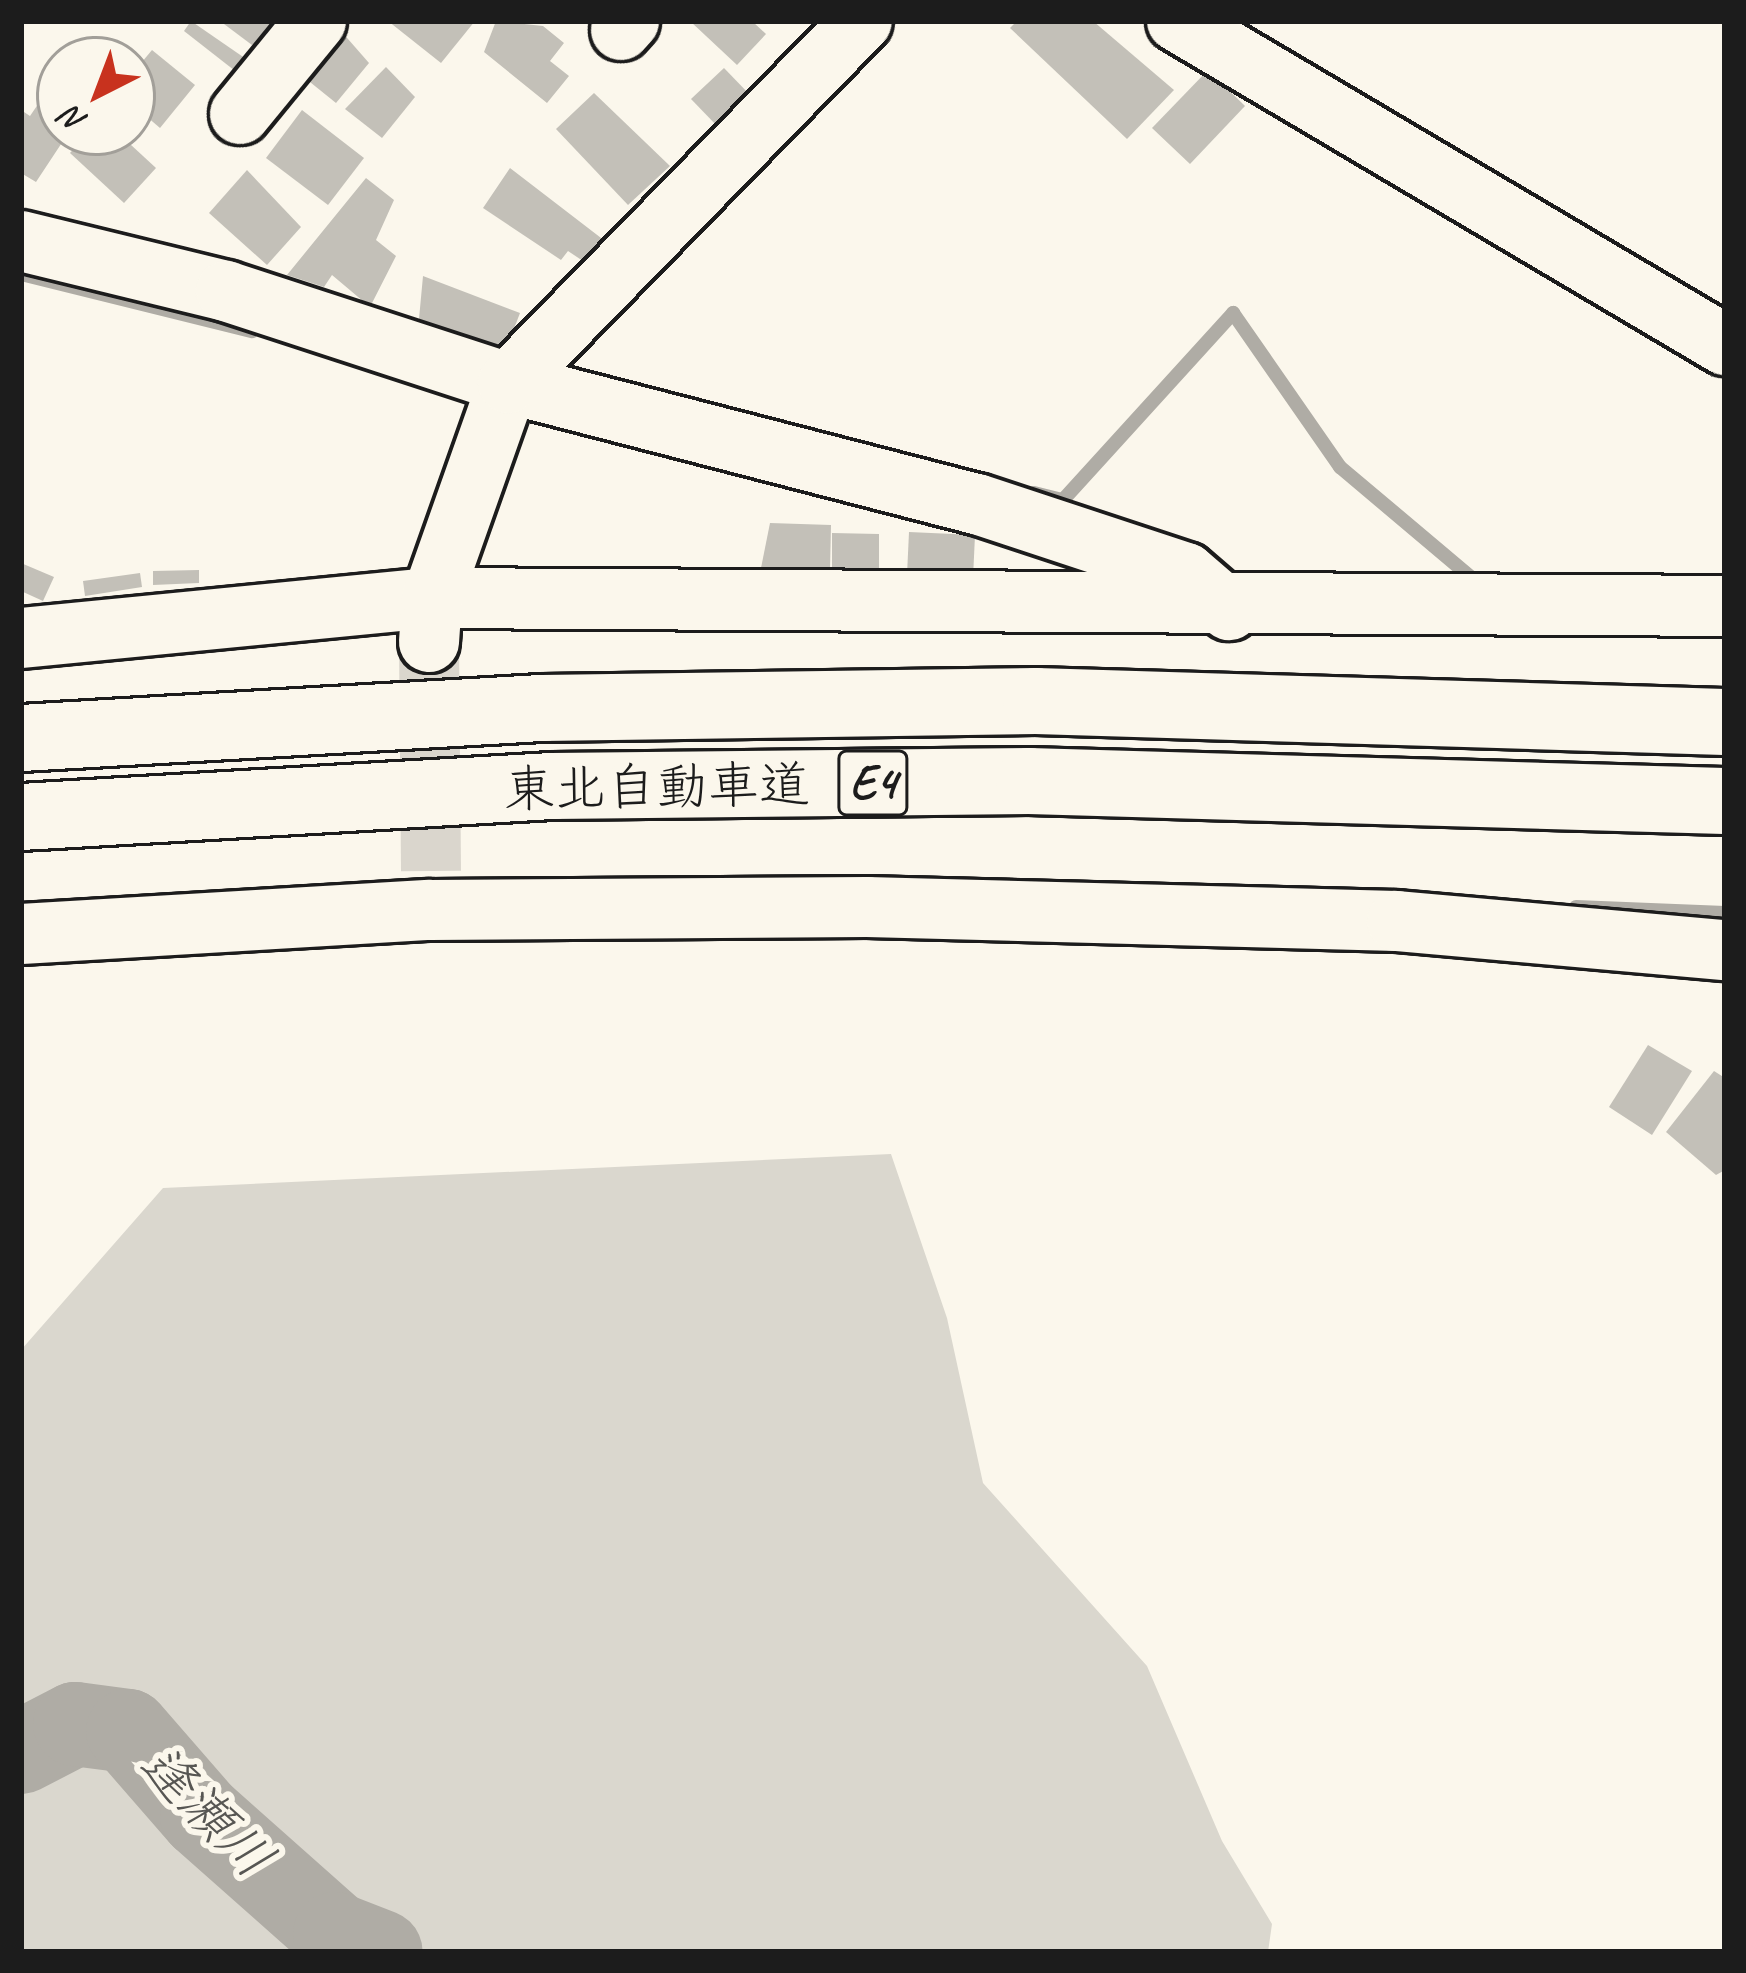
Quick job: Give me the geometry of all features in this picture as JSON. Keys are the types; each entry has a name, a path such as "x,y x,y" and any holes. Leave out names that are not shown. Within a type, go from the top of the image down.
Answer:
{"highway":[{"name":"東北自動車道","path":"21,737 542,708 1036,701 1725,722"},
{"name":"東北自動車道","path":"21,818 551,786 1029,781 1725,801"}],"street":[{"path":"240,115 316,21"},
{"path":"430,620 508,383 862,21"},
{"path":"1177,21 1725,345"},
{"path":"21,241 226,291 508,383 976,504 1186,573 1229,610"},
{"path":"21,638 430,620 1725,606"},
{"path":"21,934 430,891 1397,921 1725,950"}],"shaded area":[{"path":"891,1154 947,1318 983,1483 1147,1666 1222,1841 1272,1924 1268,1952 21,1952 21,1350 163,1188"}],"building":[{"path":"191,21 249,61 239,74 184,31"},
{"path":"220,21 287,21 252,45"},
{"path":"388,21 475,21 441,63"},
{"path":"496,21 543,26 564,43 550,61 569,76 547,103 484,52"},
{"path":"690,21 752,21 766,34 737,65"},
{"path":"1017,21 1093,21 1174,90 1127,139 1010,28"},
{"path":"341,31 369,63 336,103 300,74"},
{"path":"156,53 195,85 160,128 156,125"},
{"path":"386,67 415,97 382,138 345,109"},
{"path":"724,68 752,97 719,128 691,99"},
{"path":"1208,70 1245,106 1190,164 1152,128"},
{"path":"594,93 670,166 628,205 556,129"},
{"path":"36,107 36,156 53,156 36,182 21,173 21,110 30,116"},
{"path":"302,110 364,158 328,205 266,158"},
{"path":"73,156 143,156 156,168 124,203"},
{"path":"510,168 605,241 589,265 568,251 561,260 483,208"},
{"path":"247,170 301,227 267,265 209,213"},
{"path":"366,178 394,200 376,240 396,256 370,307 332,275 324,287 287,275"},
{"path":"423,276 520,313 505,352 419,319"},
{"path":"770,523 831,525 830,570 761,568"},
{"path":"909,532 975,535 973,578 907,575"},
{"path":"832,533 879,534 879,570 832,569"},
{"path":"21,563 54,577 43,601 21,591"},
{"path":"199,570 199,583 153,585 153,571"},
{"path":"140,573 142,587 85,596 83,581"},
{"path":"1648,1045 1692,1071 1652,1135 1609,1107"},
{"path":"1714,1071 1725,1078 1725,1170 1716,1175 1666,1132"}],"waterway":[{"path":"21,274 252,331"},
{"path":"1034,493 1063,500 1233,313 1340,467 1472,578"},
{"path":"1576,907 1725,913"},
{"name":"逢瀬川","path":"21,1752 75,1724 128,1731 202,1816 335,1934 381,1952"}],"tunnel":[{"path":"429,642 431,871"}]}
